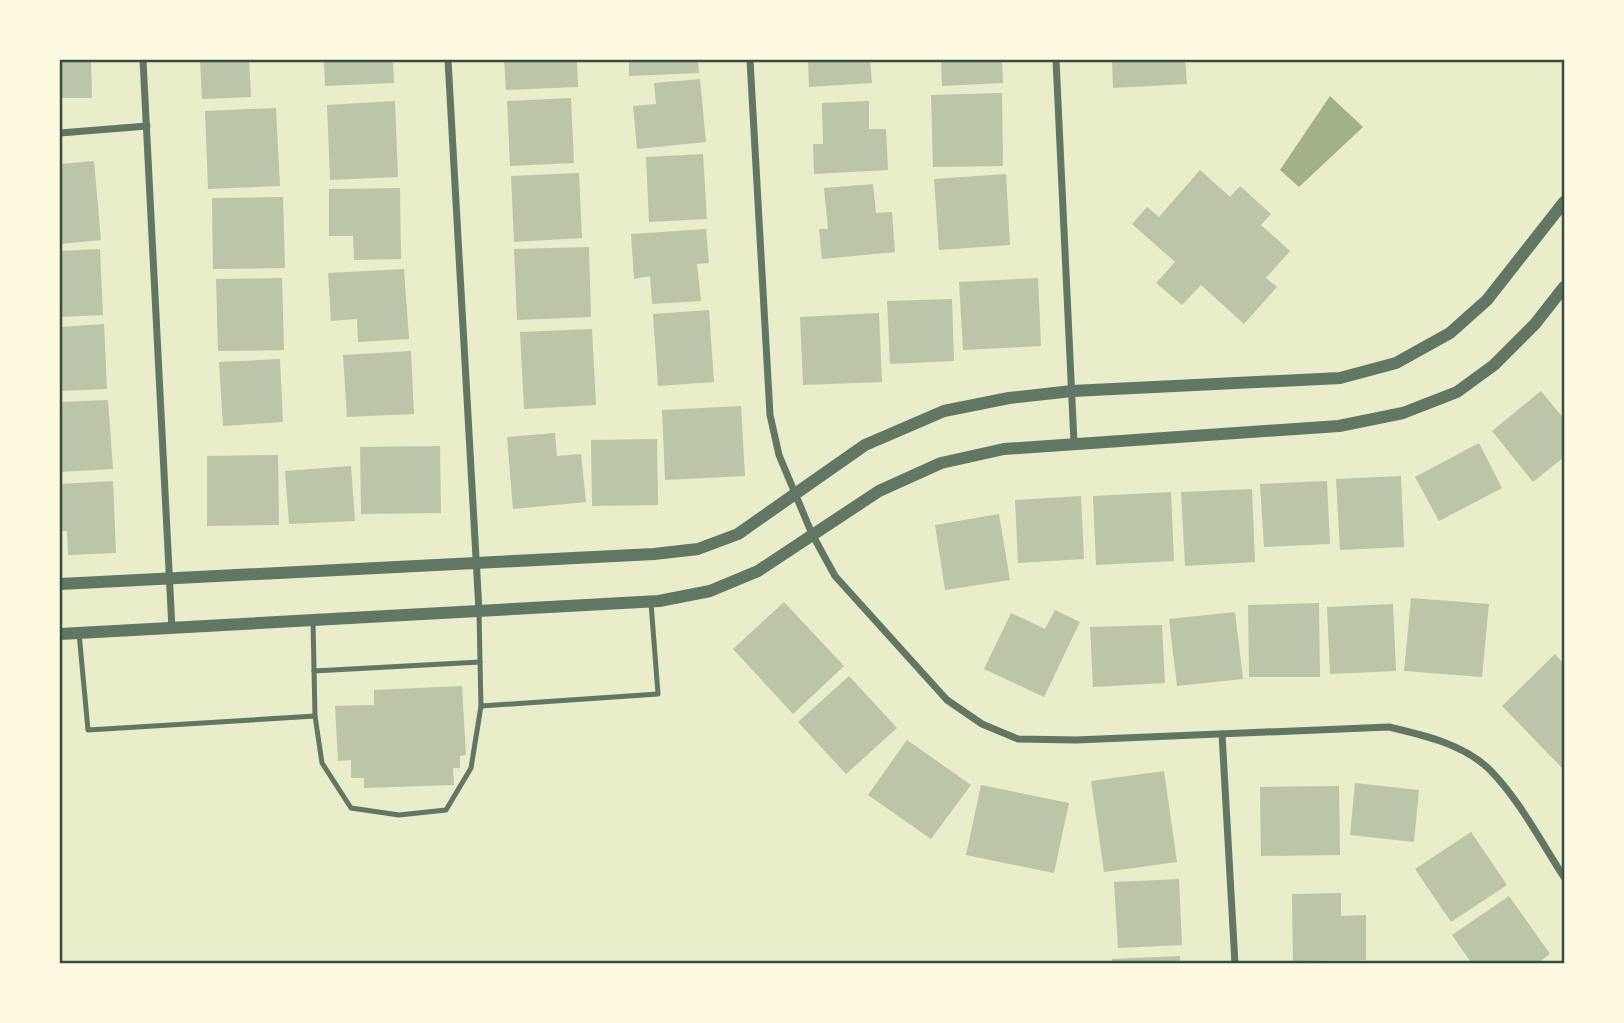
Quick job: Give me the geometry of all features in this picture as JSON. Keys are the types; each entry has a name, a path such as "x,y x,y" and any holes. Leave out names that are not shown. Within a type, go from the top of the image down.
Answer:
{"street":[{"path":"143,60 172,629"},
{"path":"448,60 479,611"},
{"path":"750,60 770,415 779,456 812,534 835,576 947,700 982,724 1018,738 1076,740 1389,727 1427,736 1463,751 1489,769 1564,877"},
{"path":"1056,60 1074,443"},
{"path":"60,133 147,126"},
{"path":"60,584 654,554 698,549 738,534 866,445 944,411 1009,398 1072,391 1340,378 1396,363 1450,333 1488,300 1564,202"},
{"path":"60,634 650,602 710,592 758,571 879,491 941,463 1004,449 1339,426 1403,413 1457,391 1494,366 1535,324 1564,287"},
{"path":"1222,734 1235,964"}],"lane":[{"path":"481,706 658,694 650,602"},
{"path":"313,621 315,716 322,764 351,808 399,815 446,810 471,768 481,706 479,611"},
{"path":"79,633 88,730 315,716"},
{"path":"314,671 480,662"}],"shaded area":[{"path":"1330,96 1363,127 1299,187 1280,170"}],"building":[{"path":"60,60 91,60 92,98 60,98"},
{"path":"200,60 249,60 251,97 202,99"},
{"path":"324,60 393,60 394,83 325,86"},
{"path":"504,60 577,60 578,87 506,90"},
{"path":"629,60 698,60 699,73 629,76"},
{"path":"808,60 870,60 872,83 809,87"},
{"path":"941,60 1002,60 1003,83 942,86"},
{"path":"1112,60 1185,60 1187,84 1113,88"},
{"path":"700,79 706,142 637,149 633,106 656,104 654,83"},
{"path":"1002,93 1003,166 933,167 931,95"},
{"path":"571,98 574,163 510,166 507,101"},
{"path":"395,101 398,177 330,180 327,105"},
{"path":"869,101 869,129 886,129 888,170 814,174 813,144 823,144 822,103"},
{"path":"276,108 280,186 208,189 205,111"},
{"path":"703,154 707,219 649,222 646,157"},
{"path":"94,161 101,240 60,244 60,164"},
{"path":"1200,170 1230,197 1240,186 1271,214 1261,225 1290,251 1266,278 1277,287 1244,324 1201,285 1182,305 1156,283 1175,262 1132,224 1147,207 1159,217"},
{"path":"579,173 582,238 514,242 511,176"},
{"path":"1006,174 1010,245 939,250 934,179"},
{"path":"873,184 876,213 892,212 895,252 822,259 819,229 828,229 824,188"},
{"path":"400,188 401,259 354,260 353,236 329,236 329,189"},
{"path":"283,197 285,268 213,269 212,198"},
{"path":"706,229 709,263 697,264 701,301 652,304 650,276 634,279 631,234"},
{"path":"589,247 591,317 517,320 514,249"},
{"path":"100,249 103,315 60,317 60,251"},
{"path":"404,269 409,339 358,342 357,319 331,321 328,273"},
{"path":"282,278 284,350 218,351 216,279"},
{"path":"1038,278 1041,346 963,350 959,282"},
{"path":"952,299 954,361 890,364 887,301"},
{"path":"709,310 714,382 658,386 653,314"},
{"path":"879,313 882,382 803,385 800,317"},
{"path":"104,324 107,389 60,391 60,327"},
{"path":"592,329 596,405 524,409 520,332"},
{"path":"411,351 414,414 347,417 343,355"},
{"path":"280,359 283,422 223,426 219,362"},
{"path":"1541,391 1564,419 1564,457 1533,482 1492,431"},
{"path":"108,400 113,469 60,472 60,402"},
{"path":"741,406 745,476 665,480 662,410"},
{"path":"555,433 557,456 581,454 586,502 513,509 507,437"},
{"path":"657,439 658,505 592,506 591,440"},
{"path":"1479,443 1502,488 1439,521 1415,477"},
{"path":"440,446 441,513 361,514 360,447"},
{"path":"278,455 279,525 207,526 207,456"},
{"path":"351,466 355,521 289,524 285,471"},
{"path":"1401,476 1404,547 1340,550 1336,479"},
{"path":"113,481 116,553 68,555 67,531 60,531 60,484"},
{"path":"1327,481 1330,544 1264,547 1260,484"},
{"path":"1252,489 1255,562 1185,566 1181,492"},
{"path":"1171,492 1174,561 1096,565 1093,496"},
{"path":"1081,496 1084,559 1018,563 1015,500"},
{"path":"999,514 1010,580 945,590 935,525"},
{"path":"1411,598 1489,604 1482,677 1404,671"},
{"path":"784,602 844,666 793,714 733,649"},
{"path":"1319,603 1320,677 1249,677 1248,605"},
{"path":"1393,604 1396,671 1330,674 1327,607"},
{"path":"1055,610 1080,622 1044,697 984,669 1011,613 1045,629"},
{"path":"1235,612 1243,679 1177,686 1169,619"},
{"path":"1162,625 1165,683 1093,687 1090,627"},
{"path":"1555,654 1564,664 1564,770 1502,706"},
{"path":"849,676 897,728 846,774 798,722"},
{"path":"462,686 466,755 460,756 460,768 453,768 454,785 364,788 364,778 351,778 351,760 338,761 335,706 374,705 374,690"},
{"path":"907,740 971,785 931,839 868,795"},
{"path":"1164,771 1177,862 1104,872 1091,781"},
{"path":"1355,783 1419,790 1414,842 1350,835"},
{"path":"981,785 1069,803 1054,873 966,855"},
{"path":"1339,786 1340,855 1261,856 1260,787"},
{"path":"1471,832 1507,885 1451,922 1415,869"},
{"path":"1179,879 1182,945 1118,948 1114,882"},
{"path":"1341,893 1341,916 1366,915 1366,960 1293,961 1292,894"},
{"path":"1509,896 1550,954 1536,964 1472,964 1452,935"},
{"path":"1180,956 1180,964 1112,964 1112,959"}]}
